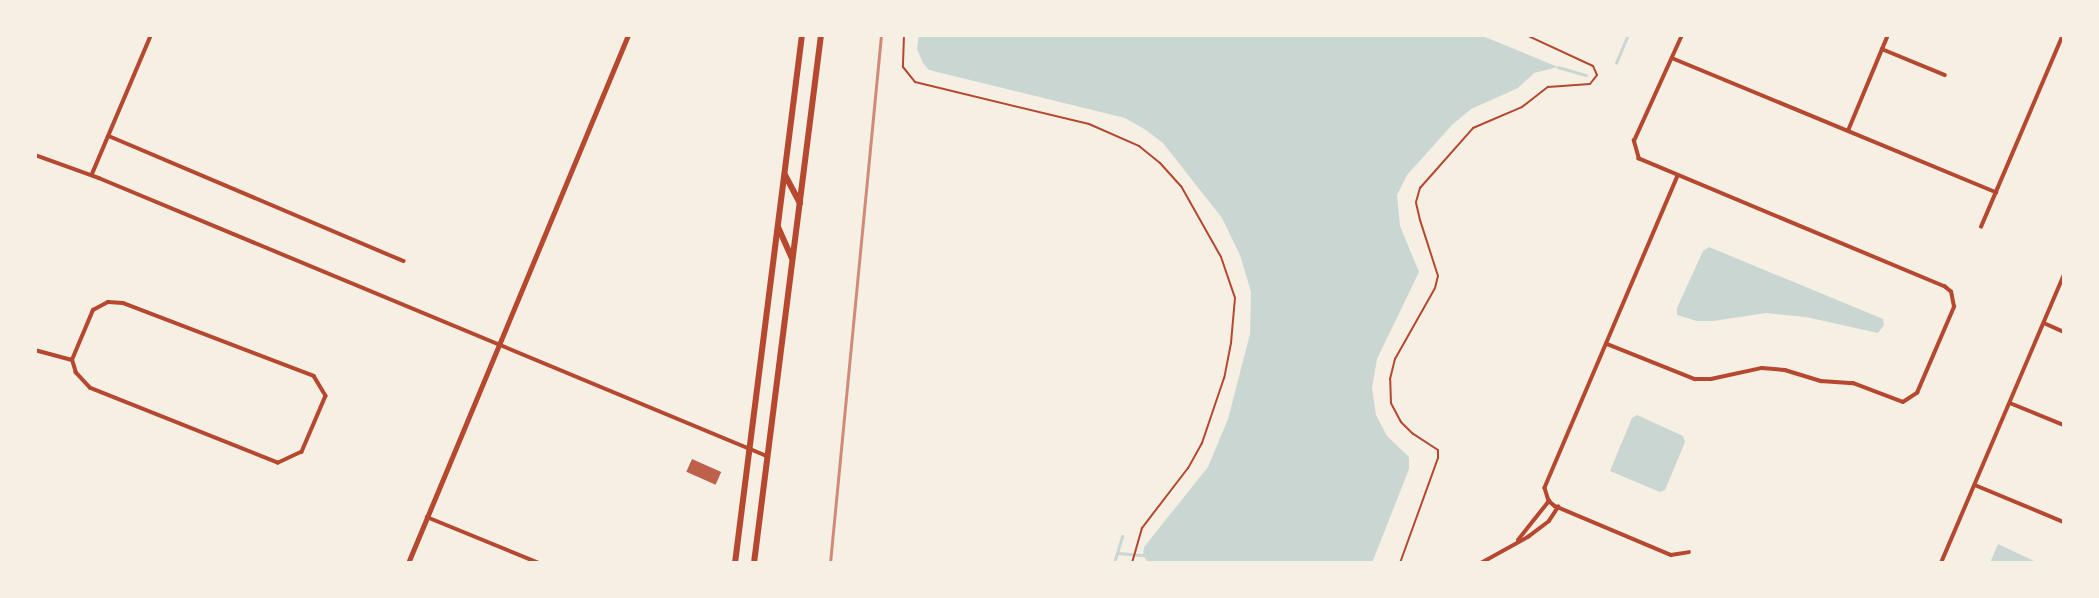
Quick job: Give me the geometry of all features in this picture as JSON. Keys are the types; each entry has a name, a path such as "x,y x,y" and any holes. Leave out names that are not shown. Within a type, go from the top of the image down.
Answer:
{"main road":[{"path":"735,563 802,35"},
{"path":"754,563 821,35"},
{"path":"785,173 800,203"},
{"path":"778,226 792,260"}],"street":[{"path":"92,174 151,35"},
{"path":"408,563 628,35"},
{"path":"1607,344 1695,379 1711,379 1762,368 1785,370 1821,381 1853,383 1903,402 1917,393 1949,320 1954,299 1945,287 1639,159 1634,149 1639,129 1682,35"},
{"path":"1848,131 1888,35"},
{"path":"1981,228 2063,35"},
{"path":"1882,49 1945,75"},
{"path":"1672,58 1996,192"},
{"path":"109,136 404,261"},
{"path":"35,155 71,170 92,174 767,456"},
{"path":"1678,176 1545,488 1549,501 1558,507 1671,555 1689,552"},
{"path":"1941,563 2064,275"},
{"path":"108,302 123,303 314,376 326,396 302,452 292,459 278,463 90,388 76,373 72,360 93,310 108,302"},
{"path":"2043,323 2064,332"},
{"path":"35,350 72,360"},
{"path":"2010,403 2064,425"},
{"path":"1975,485 2064,522"},
{"path":"1518,540 1549,501"},
{"path":"1481,563 1537,530 1558,507"},
{"path":"427,517 539,563"}],"path":[{"path":"904,35 903,67 915,82 1088,124 1139,146 1160,163 1181,186 1221,257 1235,298 1231,343 1224,377 1202,443 1188,468 1142,528 1133,550 1132,563"},
{"path":"1400,563 1438,458 1438,450 1413,434 1401,422 1391,403 1390,379 1395,359 1435,288 1438,276 1416,202 1420,188 1473,128 1522,107 1548,86 1590,84 1597,75 1593,66 1526,35"}],"shaded area":[{"path":"919,35 1480,35 1558,67 1534,73 1518,88 1471,109 1452,125 1407,175 1397,195 1400,226 1419,272 1377,359 1372,388 1376,415 1387,436 1409,457 1409,469 1372,563 1148,563 1143,555 1144,547 1208,467 1228,419 1250,334 1251,292 1240,255 1222,218 1163,143 1146,130 1125,118 929,70 917,49"},
{"path":"1709,247 1883,319 1884,325 1878,333 1806,317 1766,313 1713,321 1697,321 1677,315 1677,308 1703,251"},
{"path":"1637,415 1683,436 1685,442 1665,490 1660,492 1610,471 1632,418"},
{"path":"1998,544 2038,563 1990,563"}],"building":[{"path":"692,459 721,472 716,485 686,472"}],"waterway":[{"path":"1616,63 1628,35"},
{"path":"1558,67 1586,75"},
{"path":"1114,563 1122,536"},
{"path":"1118,553 1143,555"}],"railway":[{"path":"830,563 881,35"}]}
